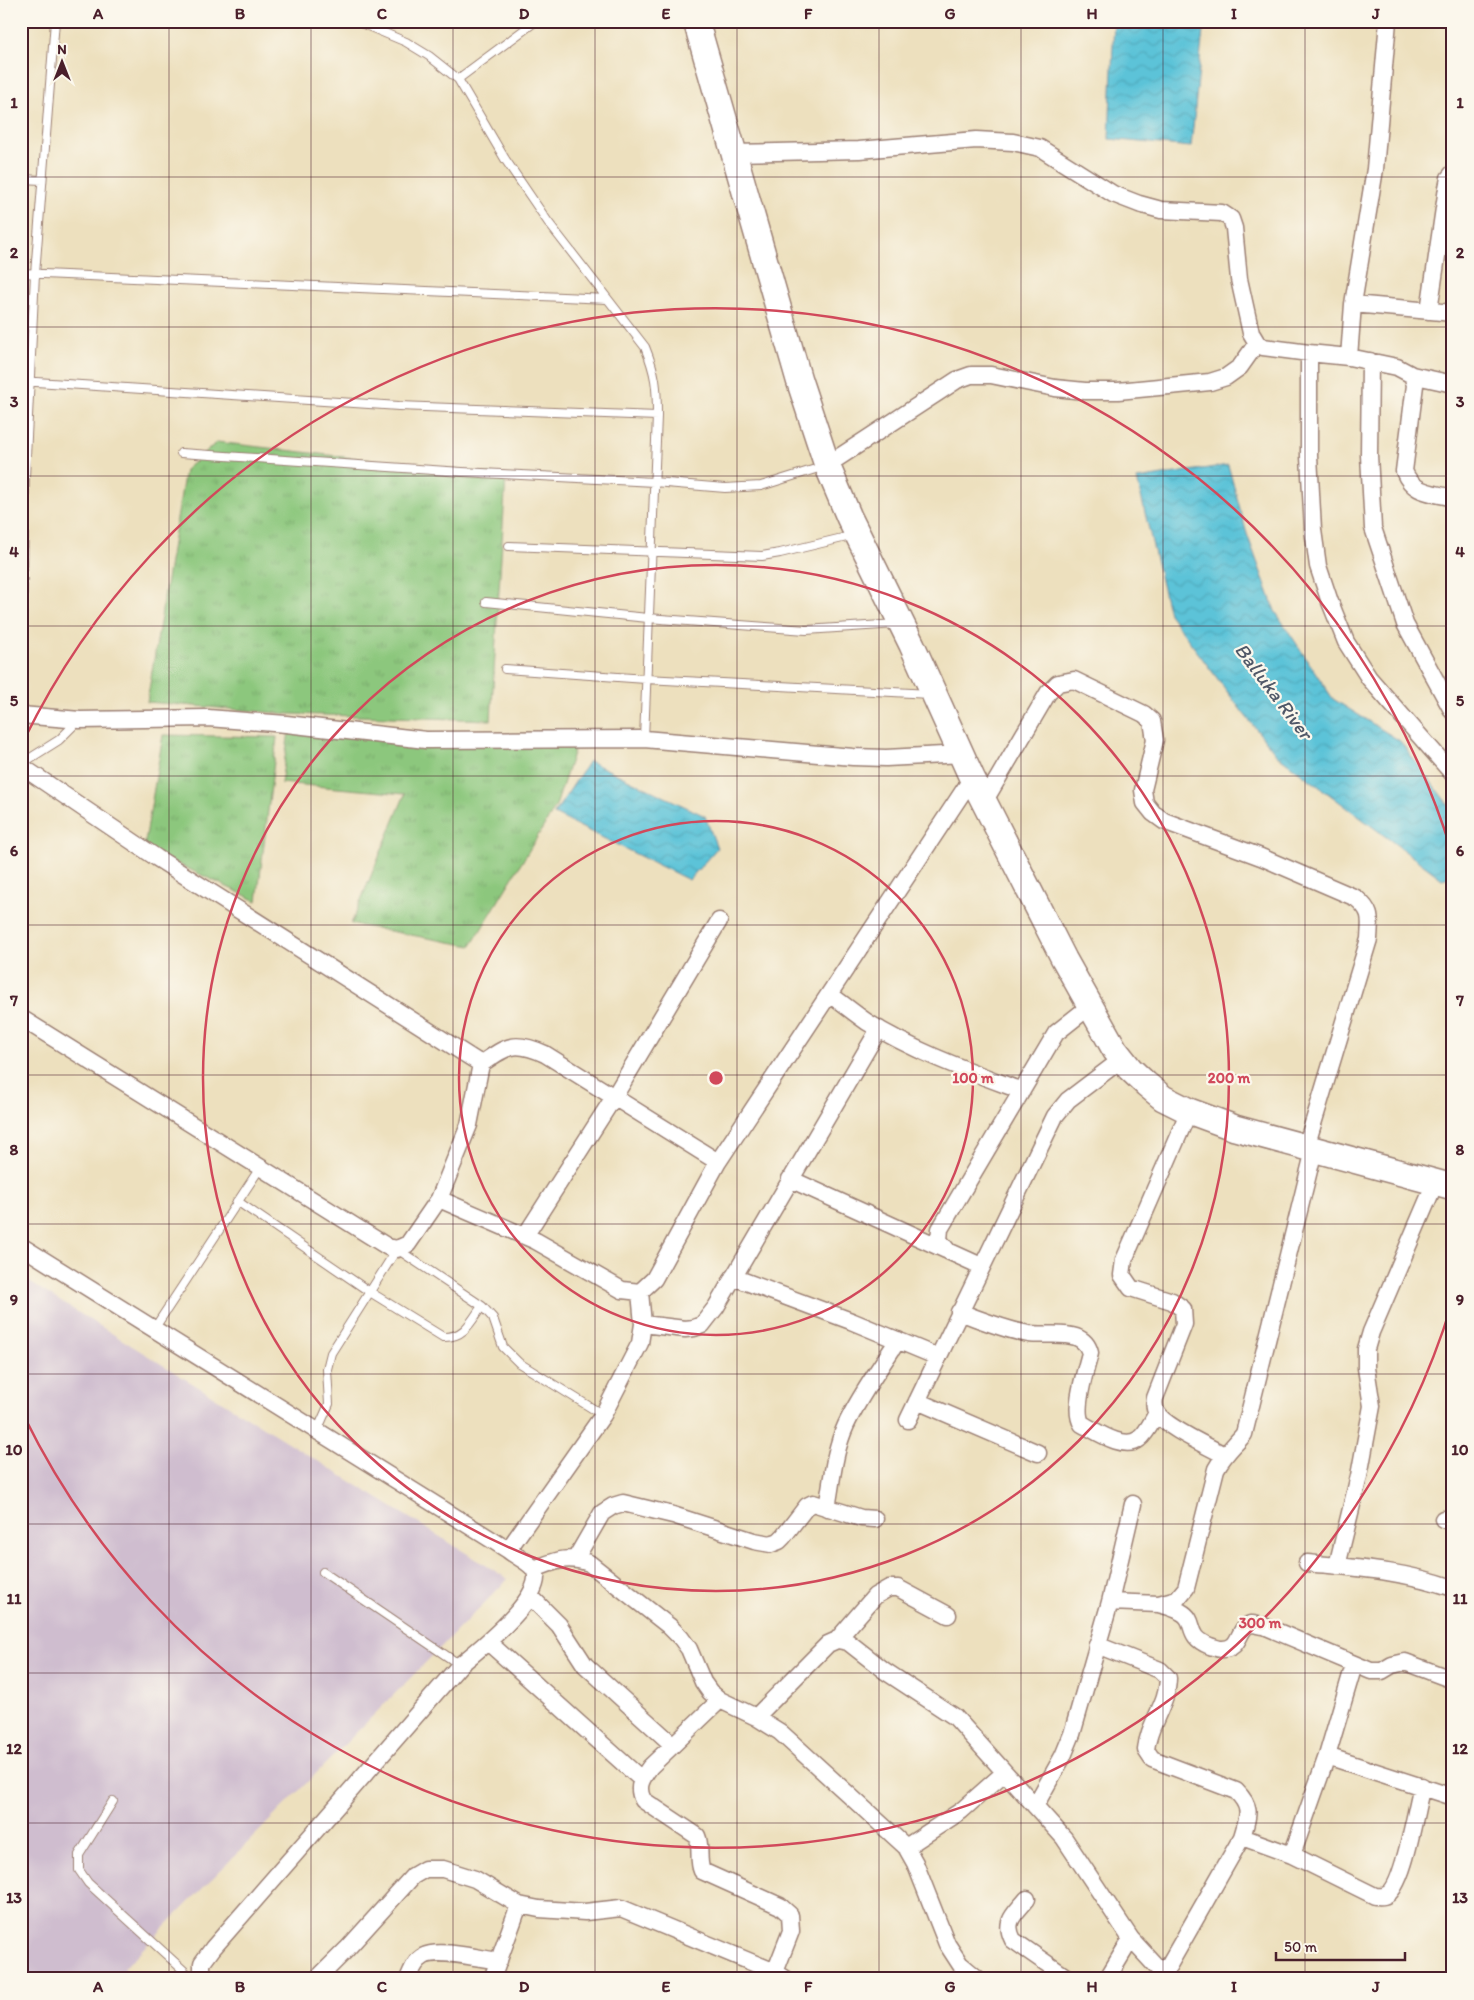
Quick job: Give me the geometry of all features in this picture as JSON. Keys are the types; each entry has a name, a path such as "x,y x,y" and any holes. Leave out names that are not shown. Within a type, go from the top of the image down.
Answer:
{"main road":[{"path":"696,21 799,380 827,465 857,535 963,754 972,778 1064,959 1122,1059 1130,1069 1163,1098 1189,1111 1235,1128 1444,1185"}],"street":[{"path":"1341,356 1353,304 1375,168 1388,21"},
{"path":"734,153 859,150 976,140 1013,142 1040,148 1113,194 1139,204 1161,210 1222,213 1231,219 1234,228 1238,279 1251,333 1257,343 1271,349 1370,361 1397,367 1412,375 1453,384"},
{"path":"1429,311 1446,188 1449,178 1453,173"},
{"path":"1353,304 1453,313"},
{"path":"827,465 957,380 971,374 991,375 1055,388 1085,391 1118,391 1210,382 1226,377 1240,367 1257,343"},
{"path":"1309,353 1309,456 1313,530 1318,566 1330,602 1346,642 1369,678 1453,774"},
{"path":"1370,361 1369,455 1373,528 1405,624 1453,712"},
{"path":"1412,375 1415,385 1404,471 1408,480 1416,488 1453,498"},
{"path":"984,802 1048,693 1058,683 1074,680 1144,714 1152,721 1154,740 1143,790 1145,803 1153,813 1164,821 1261,857 1356,898 1367,907 1370,919 1368,939 1310,1148 1244,1434 1235,1446 1224,1455 1216,1469 1186,1588 1177,1599 1159,1604"},
{"path":"21,715 80,720 208,718 286,724 426,740 644,739 853,757 886,758 963,754"},
{"path":"21,765 157,858 481,1064"},
{"path":"439,1198 525,1236 622,1290 640,1292 654,1279 718,1162 972,778"},
{"path":"525,1236 614,1097 720,921"},
{"path":"829,994 866,1022 879,1029 950,1064 1022,1091"},
{"path":"948,1251 939,1240 940,1229 1056,1034 1090,1006"},
{"path":"21,1018 388,1247 397,1248 408,1244 439,1198 469,1125 481,1064 502,1050 512,1046 528,1046 545,1054 718,1162"},
{"path":"643,1324 685,1329 702,1325 716,1307 879,1029"},
{"path":"908,1420 1055,1116 1068,1100 1122,1059"},
{"path":"1189,1111 1124,1260 1122,1275 1131,1288 1172,1301 1183,1309 1184,1324 1154,1404 1157,1413 1165,1422 1224,1455"},
{"path":"790,1179 982,1266"},
{"path":"1337,1566 1372,1406 1366,1368 1366,1349 1371,1332 1444,1185"},
{"path":"21,1246 508,1550 534,1568 537,1579 531,1597 488,1642 460,1665 205,1958 202,1964 202,1979"},
{"path":"733,1277 938,1357"},
{"path":"508,1550 603,1415 640,1343 643,1324 640,1292"},
{"path":"959,1312 1009,1330 1031,1334 1075,1336 1084,1341 1090,1353 1079,1403 1079,1420 1082,1424 1120,1442 1130,1443 1144,1435 1157,1413"},
{"path":"827,1508 837,1452 846,1426 868,1386 898,1340"},
{"path":"917,1401 1038,1453"},
{"path":"576,1558 602,1513 613,1506 623,1503 674,1514 754,1541 771,1544 783,1537 810,1504 815,1503 861,1518 875,1519"},
{"path":"1035,1806 1063,1756 1110,1602 1133,1504"},
{"path":"534,1568 563,1558 576,1558 590,1563 668,1626 689,1649 703,1682 710,1692 720,1700 756,1717 780,1732 906,1847 918,1871 947,1944 960,1964 978,1979"},
{"path":"1306,1563 1401,1573 1426,1578 1453,1588"},
{"path":"756,1717 828,1644 837,1640 875,1596 889,1588 898,1588 948,1615"},
{"path":"531,1597 559,1625 585,1665 673,1745"},
{"path":"1110,1602 1159,1604 1182,1612 1190,1620 1193,1634 1199,1642 1219,1649 1230,1649 1236,1643 1244,1628 1252,1624 1264,1626 1371,1671 1382,1670 1392,1664 1405,1662 1453,1680"},
{"path":"837,1640 848,1642 885,1670 955,1717 1064,1838 1131,1939 1164,1977 1242,1837 1248,1817 1246,1801 1236,1791 1152,1759 1146,1750 1147,1738 1168,1690 1168,1678 1160,1670 1097,1645"},
{"path":"488,1642 641,1779"},
{"path":"1292,1855 1327,1756 1354,1664"},
{"path":"317,1979 413,1876 425,1869 443,1869 475,1879 519,1905 539,1910 585,1912 621,1908 781,1975 791,1930 790,1916 780,1906 702,1871 700,1867 701,1845 697,1836 643,1800 639,1790 641,1779 650,1767 720,1700"},
{"path":"1327,1756 1453,1797"},
{"path":"906,1847 961,1811 1004,1772"},
{"path":"1242,1837 1292,1855 1374,1896 1386,1896 1394,1888 1410,1844 1414,1812 1422,1786"},
{"path":"1027,1899 1010,1921 1008,1930 1013,1940 1069,1979"},
{"path":"492,1979 519,1905"},
{"path":"1107,1979 1131,1939"},
{"path":"408,1979 414,1965 425,1956 439,1953 499,1961"}],"lane":[{"path":"21,671 25,381 55,21"},
{"path":"356,21 406,42 429,56 458,79 505,159 548,222 645,347 657,384 658,416 644,739"},
{"path":"458,79 536,21"},
{"path":"21,179 42,180"},
{"path":"21,274 607,299"},
{"path":"25,381 399,406 658,416"},
{"path":"181,453 742,488 780,481 827,465"},
{"path":"509,546 651,550 762,556 857,535"},
{"path":"486,602 648,618 806,630 901,624"},
{"path":"505,670 933,694"},
{"path":"21,765 59,740 80,720"},
{"path":"154,1329 260,1168"},
{"path":"237,1201 370,1292 444,1337 454,1338 464,1332 482,1306"},
{"path":"317,1431 329,1404 327,1369 331,1353 397,1248 482,1306 493,1318 503,1347 519,1362 603,1415"},
{"path":"324,1572 460,1665"},
{"path":"113,1801 79,1855 79,1870 88,1883 192,1979"}],"shaded area":[{"path":"21,1277 508,1579 124,1968 135,1979 21,1979"}],"green space":[{"path":"217,442 506,476 491,720 289,714 147,702 185,470"},
{"path":"289,732 529,739 574,750 556,806 471,946 351,924 405,794 281,783"},
{"path":"163,735 277,737 257,901 144,848"}],"water":[{"path":"1114,21 1204,21 1191,147 1109,139"},
{"name":"Balluka River","path":"1228,465 1247,534 1275,611 1333,699 1400,741 1453,811 1453,876 1442,879 1277,755 1169,614 1137,479"},
{"path":"589,761 705,816 717,848 689,880 554,814"}]}
